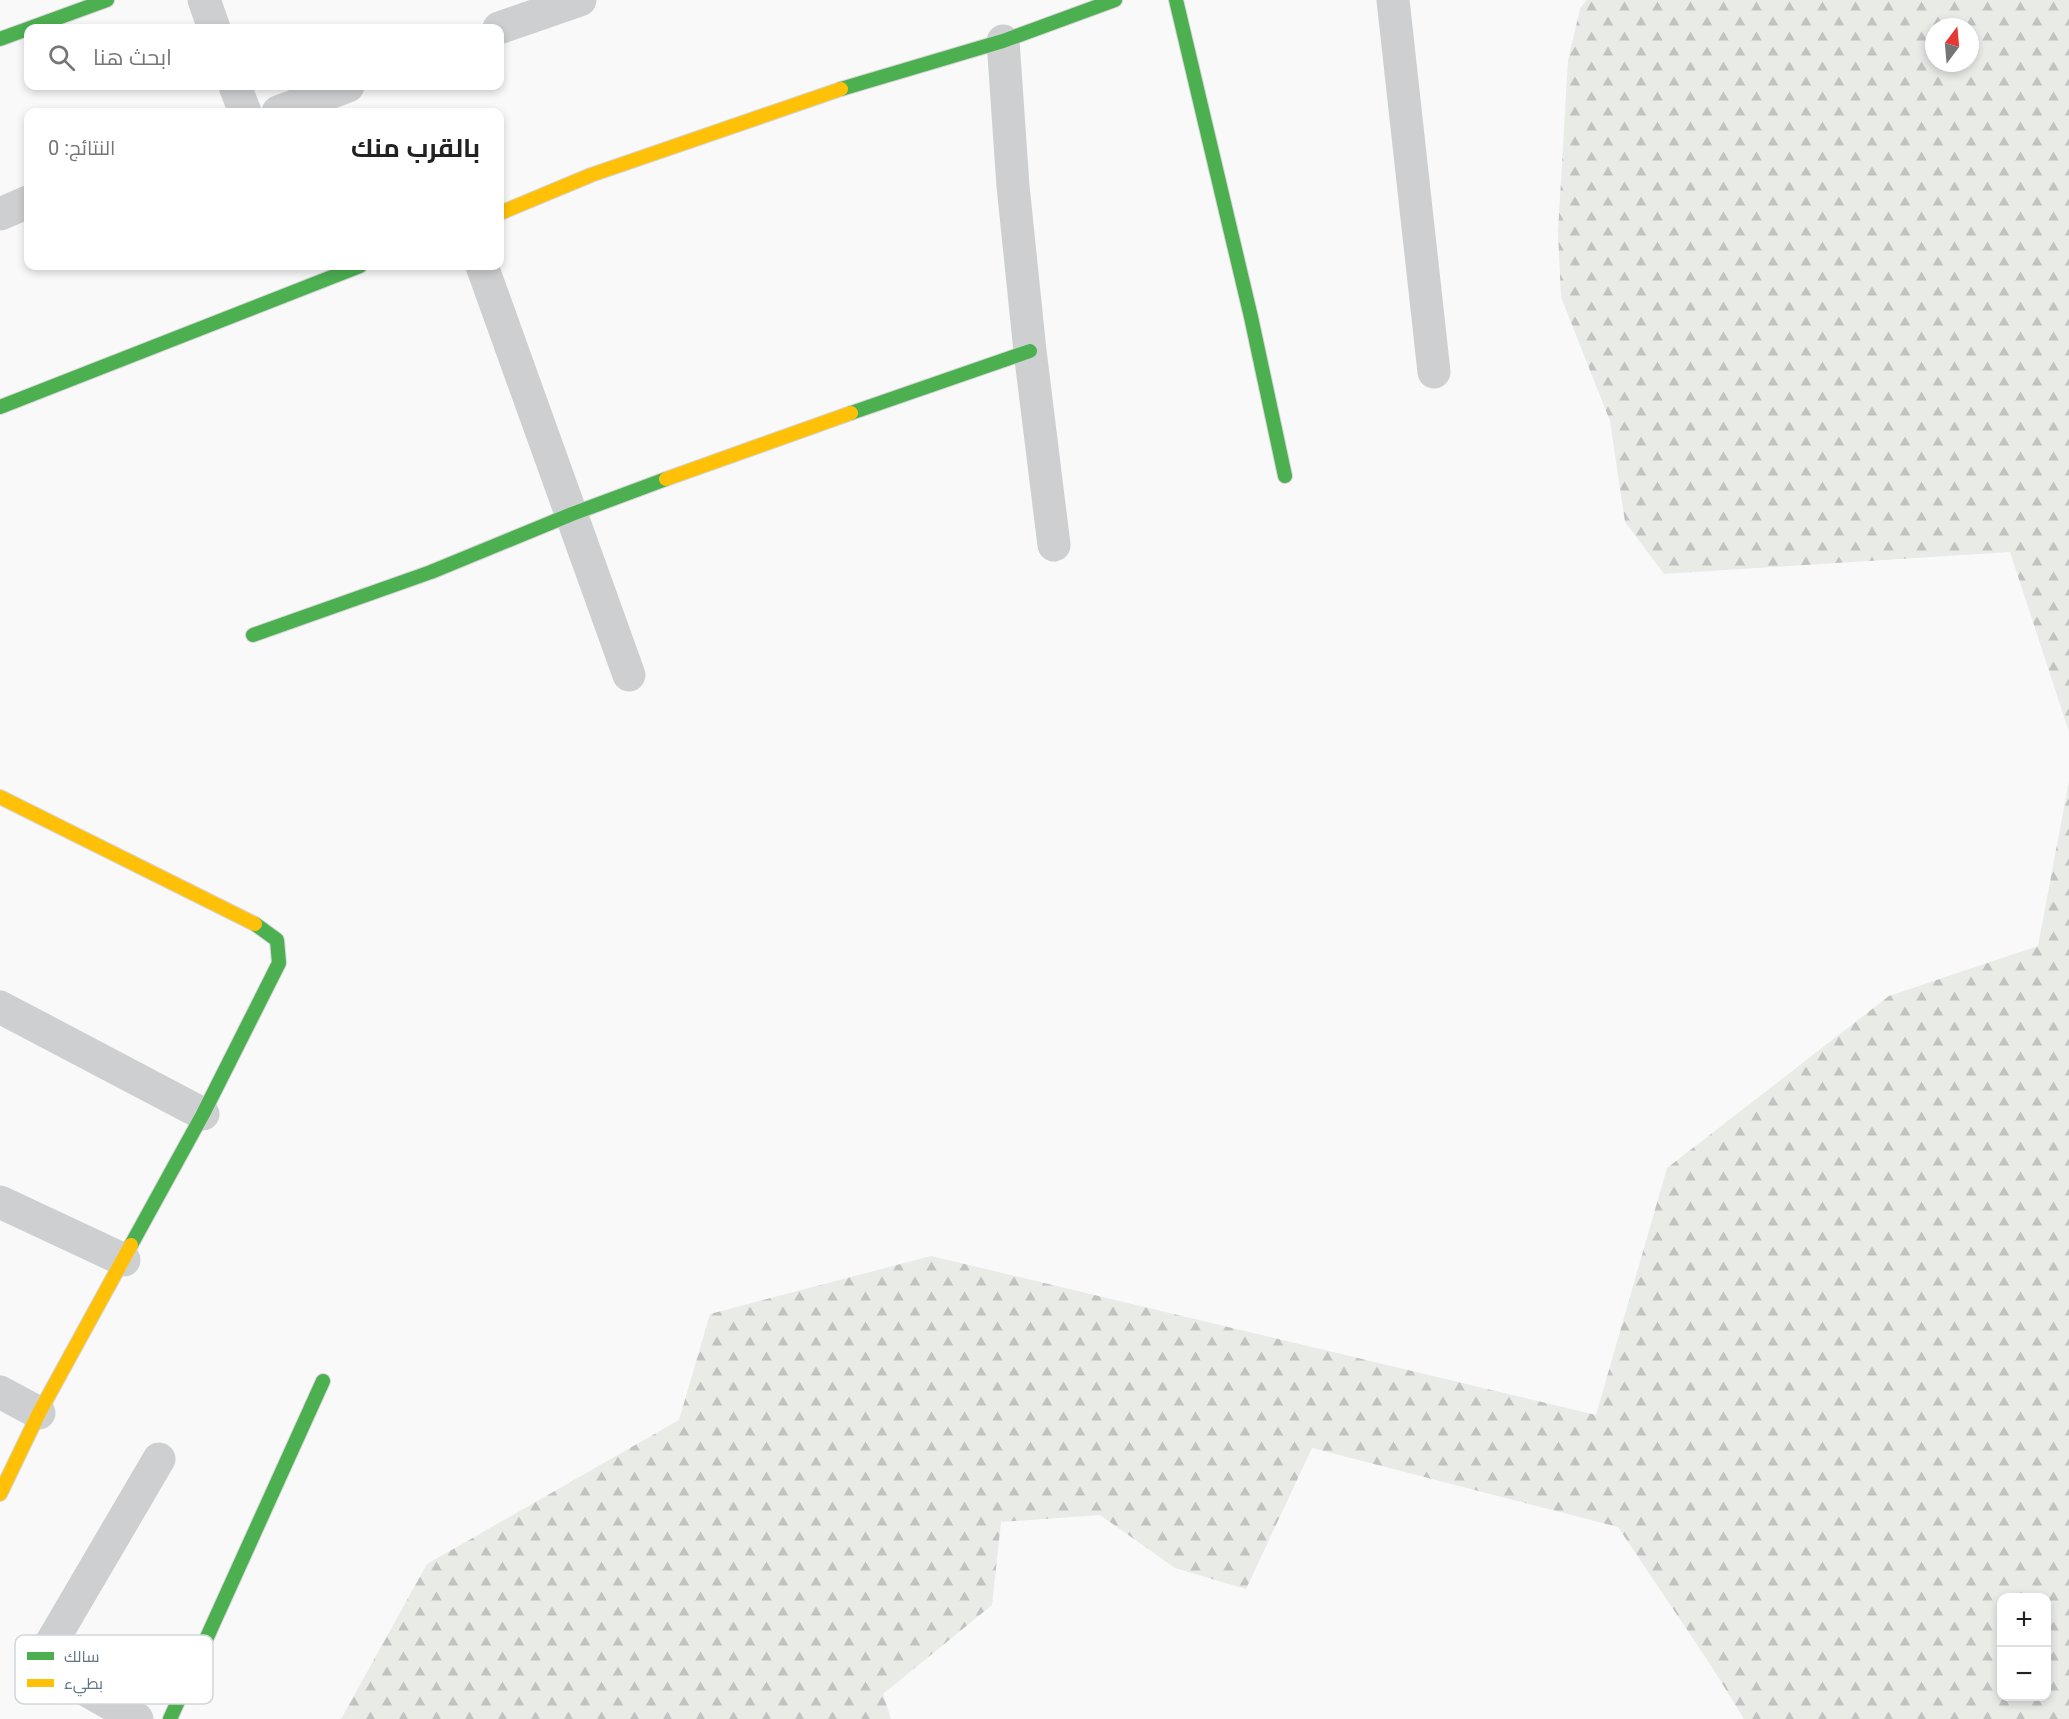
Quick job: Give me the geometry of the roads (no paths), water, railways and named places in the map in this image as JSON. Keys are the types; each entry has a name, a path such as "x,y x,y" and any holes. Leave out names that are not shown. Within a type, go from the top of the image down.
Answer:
{"street":[{"path":"41,24 107,0"},
{"path":"204,0 213,24"},
{"path":"504,26 580,0"},
{"path":"504,211 591,175 868,80 1003,40 1115,0"},
{"path":"1176,0 1251,317 1285,476"},
{"path":"1393,0 1434,372"},
{"path":"0,39 24,30"},
{"path":"1003,40 1013,186 1030,351 1054,545"},
{"path":"237,90 243,108"},
{"path":"289,108 337,90"},
{"path":"0,214 24,204"},
{"path":"0,407 304,275 335,270"},
{"path":"483,270 629,675"},
{"path":"253,635 431,572 572,514 683,472 1030,351"},
{"path":"0,798 260,926 277,940 279,963 203,1114 39,1413 0,1494"},
{"path":"0,1007 203,1114"},
{"path":"0,1202 124,1260"},
{"path":"208,1635 323,1381"},
{"path":"0,1392 39,1413"},
{"path":"56,1635 159,1460"},
{"path":"110,1704 137,1719"},
{"path":"170,1719 177,1704"}]}
